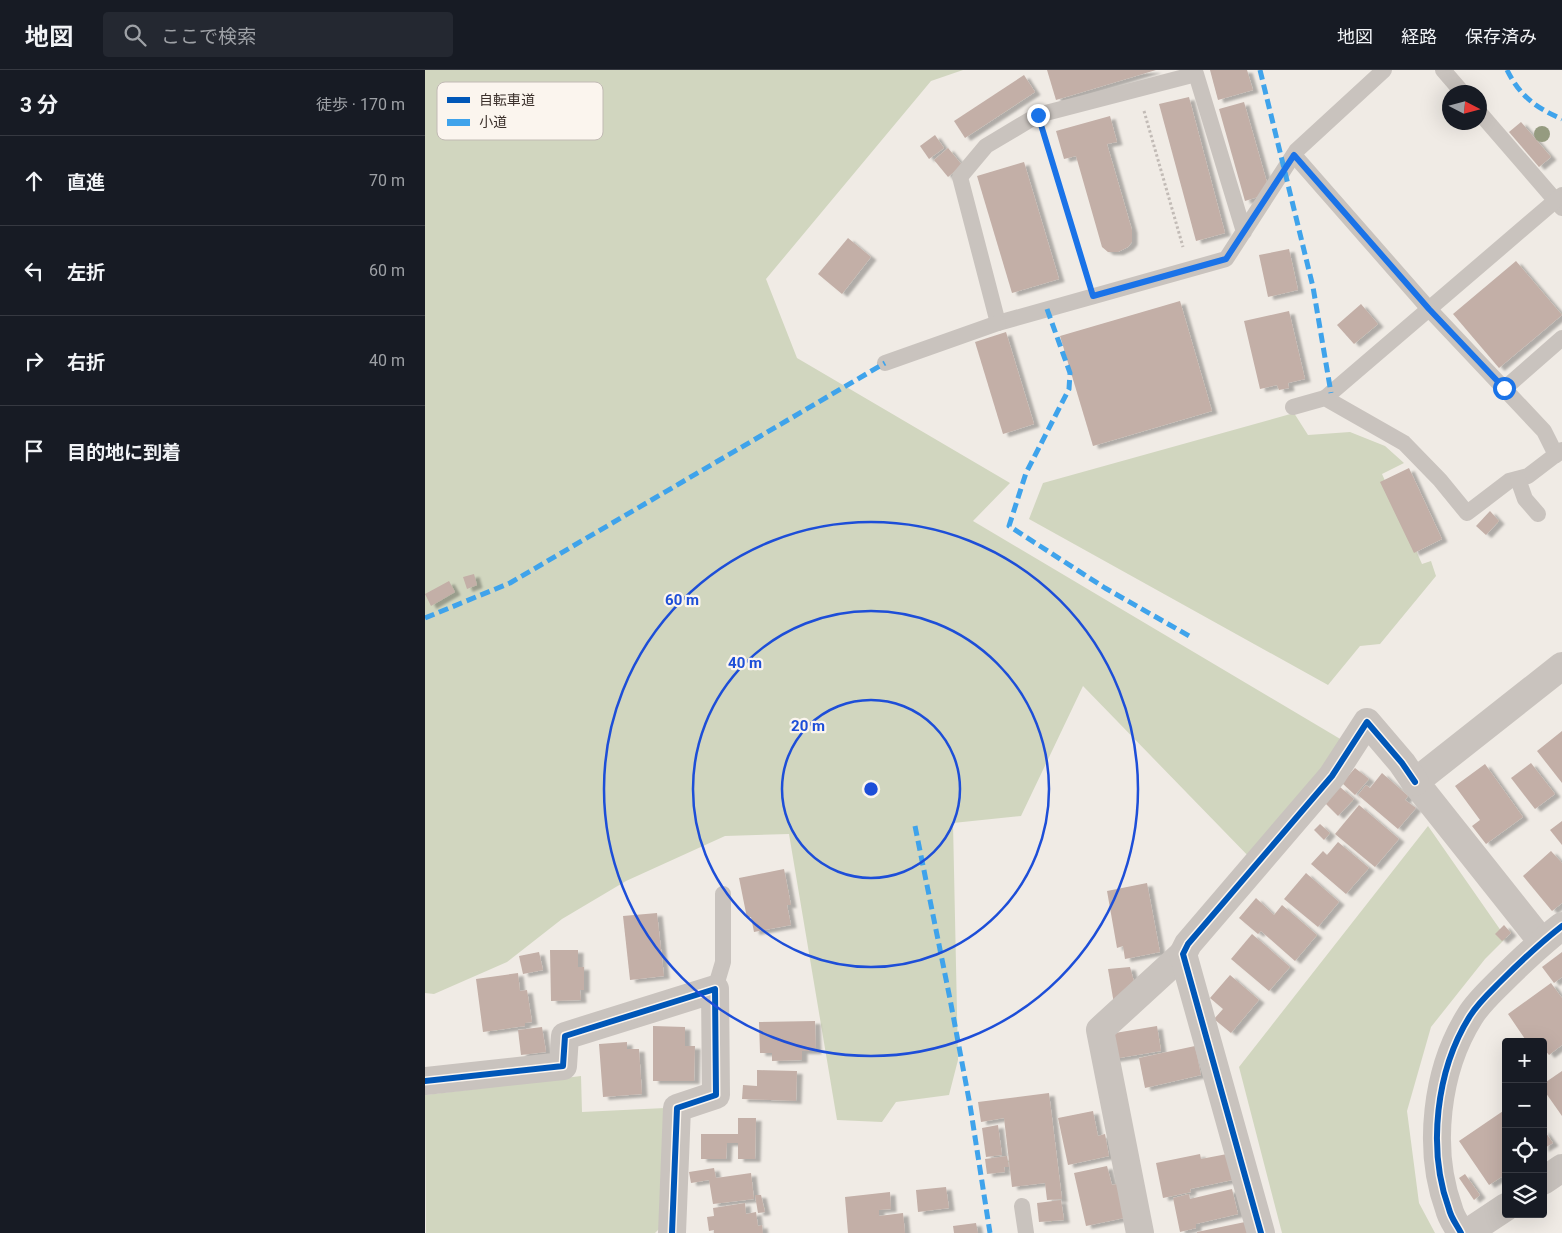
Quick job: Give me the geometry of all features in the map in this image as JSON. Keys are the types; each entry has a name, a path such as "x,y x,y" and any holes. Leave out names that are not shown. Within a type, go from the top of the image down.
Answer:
{"street":[{"path":"1415,782 1562,666"},
{"path":"1140,1233 1100,1030 1183,954 1188,944 1332,776 1367,722 1403,763 1415,782 1552,934 1490,992 1471,1014 1457,1040 1447,1068 1440,1097 1437,1137 1440,1176 1449,1210 1461,1233"},
{"path":"1183,954 1261,1233"},
{"path":"425,1081 563,1066 565,1036 715,989 716,1096 677,1108 672,1233"},
{"path":"1547,1178 1562,1168"},
{"path":"1467,1233 1502,1209"}],"lane":[{"path":"885,364 998,324 1226,259 1296,151 1384,70"},
{"path":"1443,70 1456,85"},
{"path":"998,324 960,177 986,146 1038,115 1196,74 1244,232"},
{"path":"1293,407 1325,398 1560,201 1487,121"},
{"path":"1294,155 1429,309 1544,431 1559,453 1528,476 1509,481 1467,513 1440,480 1404,442 1325,398"},
{"path":"1504,388 1562,338"},
{"path":"1518,479 1525,499 1538,514"},
{"path":"715,989 723,962 723,894"},
{"path":"1022,1206 1026,1233"}],"path":[{"path":"1137,89 1190,269"},
{"path":"1038,115 1093,296"}],"green space":[{"path":"425,70 963,70 931,81 766,279 797,358 1010,483 973,521 1347,743 1256,864 1083,686 1021,816 953,823 958,1060 949,1095 896,1102 882,1122 837,1120 789,834 725,836 626,881 562,919 507,962 434,994 425,993"},
{"path":"1294,413 1308,435 1350,432 1385,446 1404,463 1382,474 1422,564 1431,561 1436,576 1380,644 1360,646 1328,685 1029,519 1043,483"},
{"path":"1428,826 1506,938 1485,959 1431,1027 1407,1111 1419,1203 1435,1233 1282,1233 1239,1067"},
{"path":"581,1076 582,1112 665,1108 659,1229 655,1233 426,1233 425,1095"}],"building":[{"path":"1047,70 1156,70 1056,100"},
{"path":"1210,70 1247,70 1253,90 1218,100"},
{"path":"1024,75 1035,92 965,138 954,121"},
{"path":"1189,97 1225,233 1196,241 1159,104"},
{"path":"1244,102 1268,186 1264,195 1245,201 1219,109"},
{"path":"1110,116 1117,142 1107,144 1132,230 1132,242 1128,247 1118,252 1108,252 1102,247 1076,156 1064,159 1056,131"},
{"path":"1521,122 1551,157 1539,167 1509,132"},
{"path":"935,135 944,148 929,159 920,146"},
{"path":"948,148 962,165 948,177 934,160"},
{"path":"1024,162 1059,279 1012,293 977,176"},
{"path":"848,238 871,257 842,294 818,274"},
{"path":"1289,249 1298,290 1268,297 1259,255"},
{"path":"1516,261 1562,315 1499,368 1453,314"},
{"path":"1180,301 1212,411 1093,446 1060,336"},
{"path":"1361,304 1378,324 1354,344 1337,325"},
{"path":"1289,311 1305,379 1288,383 1289,388 1279,390 1277,385 1260,389 1244,321"},
{"path":"1006,332 1034,424 1003,434 975,342"},
{"path":"1409,468 1442,539 1414,553 1380,482"},
{"path":"1490,511 1499,521 1486,535 1476,526"},
{"path":"474,574 477,585 467,589 463,577"},
{"path":"449,581 455,592 431,606 425,594"},
{"path":"1562,731 1562,783 1537,751"},
{"path":"1531,763 1555,794 1535,809 1511,778"},
{"path":"1485,764 1523,817 1486,844 1472,826 1480,820 1455,786"},
{"path":"1355,768 1369,779 1355,795 1342,783"},
{"path":"1382,773 1408,796 1405,800 1416,808 1398,829 1358,795 1366,785 1370,788"},
{"path":"1340,787 1354,799 1338,816 1325,803"},
{"path":"1359,805 1399,839 1375,867 1335,834"},
{"path":"1562,821 1562,845 1550,830"},
{"path":"1320,824 1330,833 1324,840 1314,830"},
{"path":"1338,842 1369,868 1346,894 1311,864 1323,851 1327,855"},
{"path":"1551,851 1562,863 1562,903 1552,911 1523,876"},
{"path":"784,869 791,905 787,905 791,925 754,932 751,917 747,918 739,878"},
{"path":"1306,873 1339,902 1318,927 1284,899"},
{"path":"1147,883 1160,952 1125,959 1123,946 1117,948 1107,891"},
{"path":"1256,898 1274,915 1282,905 1317,935 1295,961 1261,931 1258,934 1239,918"},
{"path":"657,913 664,976 630,980 623,916"},
{"path":"1504,925 1511,933 1502,941 1495,934"},
{"path":"1252,934 1290,967 1269,991 1231,959"},
{"path":"550,950 578,950 578,967 584,967 584,990 580,990 581,1000 551,1001"},
{"path":"539,952 543,970 523,974 519,956"},
{"path":"1562,952 1562,977 1554,983 1542,967"},
{"path":"1130,967 1135,985 1114,1004 1108,969"},
{"path":"518,973 520,991 527,990 532,1022 525,1023 525,1026 483,1032 476,979"},
{"path":"1230,975 1259,1000 1231,1033 1214,1019 1223,1009 1210,998"},
{"path":"1551,983 1562,998 1562,1045 1549,1055 1547,1053 1547,1038 1524,1038 1508,1014"},
{"path":"815,1021 816,1051 802,1051 802,1060 772,1061 772,1053 760,1053 759,1022"},
{"path":"653,1026 685,1027 685,1046 695,1046 694,1081 653,1081"},
{"path":"1157,1026 1161,1051 1113,1059 1109,1034"},
{"path":"542,1027 546,1052 521,1055 518,1030"},
{"path":"627,1042 627,1049 639,1049 642,1094 603,1097 599,1044"},
{"path":"1195,1046 1201,1075 1145,1088 1139,1058"},
{"path":"757,1070 797,1071 796,1101 742,1099 743,1085 757,1086"},
{"path":"1562,1071 1562,1116 1547,1095 1547,1081"},
{"path":"1049,1093 1062,1199 1047,1200 1045,1183 1012,1187 1004,1118 981,1122 978,1102"},
{"path":"1093,1111 1098,1136 1105,1134 1109,1156 1068,1165 1058,1118"},
{"path":"1502,1112 1502,1177 1489,1185 1459,1141"},
{"path":"738,1118 756,1118 755,1159 738,1159 738,1143 727,1143 726,1159 701,1159 701,1134 738,1134"},
{"path":"998,1125 1002,1155 986,1157 982,1128"},
{"path":"1547,1135 1553,1143 1547,1147"},
{"path":"1200,1154 1201,1159 1227,1154 1232,1180 1190,1189 1191,1192 1163,1198 1156,1163"},
{"path":"1007,1156 1009,1167 1004,1167 1005,1172 987,1174 985,1159"},
{"path":"1107,1166 1112,1185 1117,1184 1124,1218 1086,1226 1074,1173"},
{"path":"714,1168 716,1178 751,1173 754,1199 713,1204 709,1180 691,1183 689,1172"},
{"path":"1465,1174 1480,1195 1474,1200 1459,1178"},
{"path":"946,1187 949,1208 918,1212 916,1190"},
{"path":"1232,1189 1238,1214 1196,1224 1196,1228 1180,1232 1173,1198 1189,1194 1190,1199"},
{"path":"890,1192 891,1209 879,1210 879,1216 903,1213 905,1233 848,1233 845,1197"},
{"path":"755,1195 761,1195 765,1212 758,1213"},
{"path":"1061,1200 1064,1220 1039,1222 1037,1203"},
{"path":"745,1203 746,1214 756,1212 758,1226 762,1225 763,1233 714,1233 714,1230 709,1231 707,1217 714,1216 713,1208"},
{"path":"1245,1222 1247,1233 1197,1233 1197,1232"},
{"path":"976,1223 978,1233 954,1233 953,1226"}],"marked path":[{"path":"1260,70 1313,287 1331,393"},
{"path":"1507,70 1523,94 1537,106 1562,119"},
{"path":"1047,309 1070,373 1069,389 1026,473 1009,526 1105,588 1191,637"},
{"path":"425,618 510,583 885,363"},
{"path":"915,826 970,1105 990,1233"}],"cycle path":[{"path":"1261,1233 1183,954 1188,944 1332,776 1367,722 1402,763 1415,782"},
{"path":"1461,1233 1450,1212 1442,1186 1438,1161 1439,1110 1449,1060 1458,1037 1480,1002 1523,960 1562,926"},
{"path":"425,1081 563,1066 565,1036 715,989 716,1095 677,1108 672,1233"}],"route":[{"path":"1038,115 1093,296 1226,259 1294,155 1429,309 1504,388"}]}
